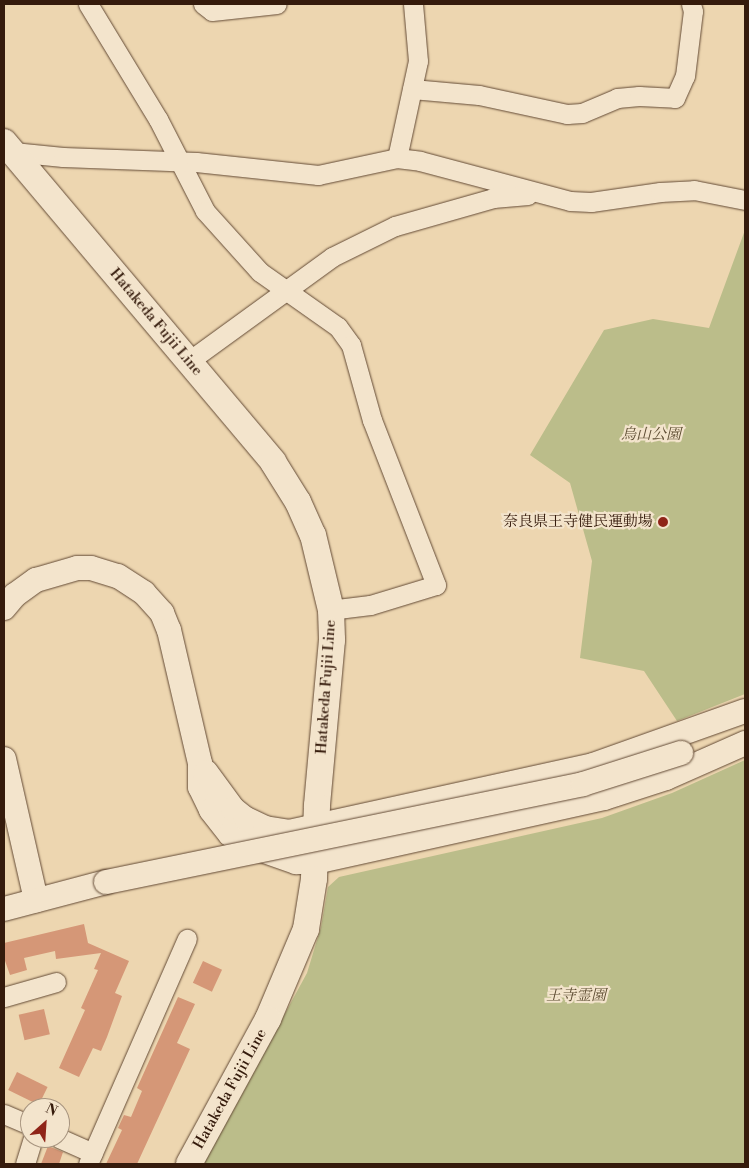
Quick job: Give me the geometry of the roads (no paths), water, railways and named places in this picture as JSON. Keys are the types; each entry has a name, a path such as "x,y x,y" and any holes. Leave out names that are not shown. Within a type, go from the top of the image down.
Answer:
{"main road":[{"name":"Hatakeda Fujii Line","path":"8,147 259,445 298,502 317,550 331,610 332,640 309,916 296,956 268,1019 189,1164"}],"street":[{"path":"88,4 180,161 205,211 232,244 260,272 338,327 348,337 372,420 436,586 370,605 331,610"},
{"path":"203,4 212,11 277,4"},
{"path":"397,158 418,61 413,4"},
{"path":"412,90 479,95 567,114 582,113 616,98 639,96 675,98 685,76 693,12 691,4"},
{"path":"8,147 63,158 180,161 318,175 344,172 397,158 499,181 534,194 591,202 660,192 694,190 745,200"},
{"path":"189,360 332,257 395,226 493,198 534,194"},
{"path":"4,608 15,595 36,580 76,568 91,568 111,573 144,593 162,613 169,630 200,763 200,787 211,810 230,834 277,857 315,862 604,798 666,778 745,743"},
{"path":"200,763 219,793 246,819 265,828 289,832 315,828 594,765 745,711"},
{"path":"4,909 106,882 583,784 681,753 745,726"},
{"path":"4,759 36,900"},
{"path":"70,1145 90,1158 187,939"},
{"path":"4,997 56,982"},
{"path":"4,1114 20,1121"},
{"path":"25,1164 31,1148"}],"place":[{"name":"奈良県王寺健民運動場","path":"663,522"}],"park label":[{"name":"烏山公園","path":"651,435"},
{"name":"王寺霊園","path":"576,996"}]}
